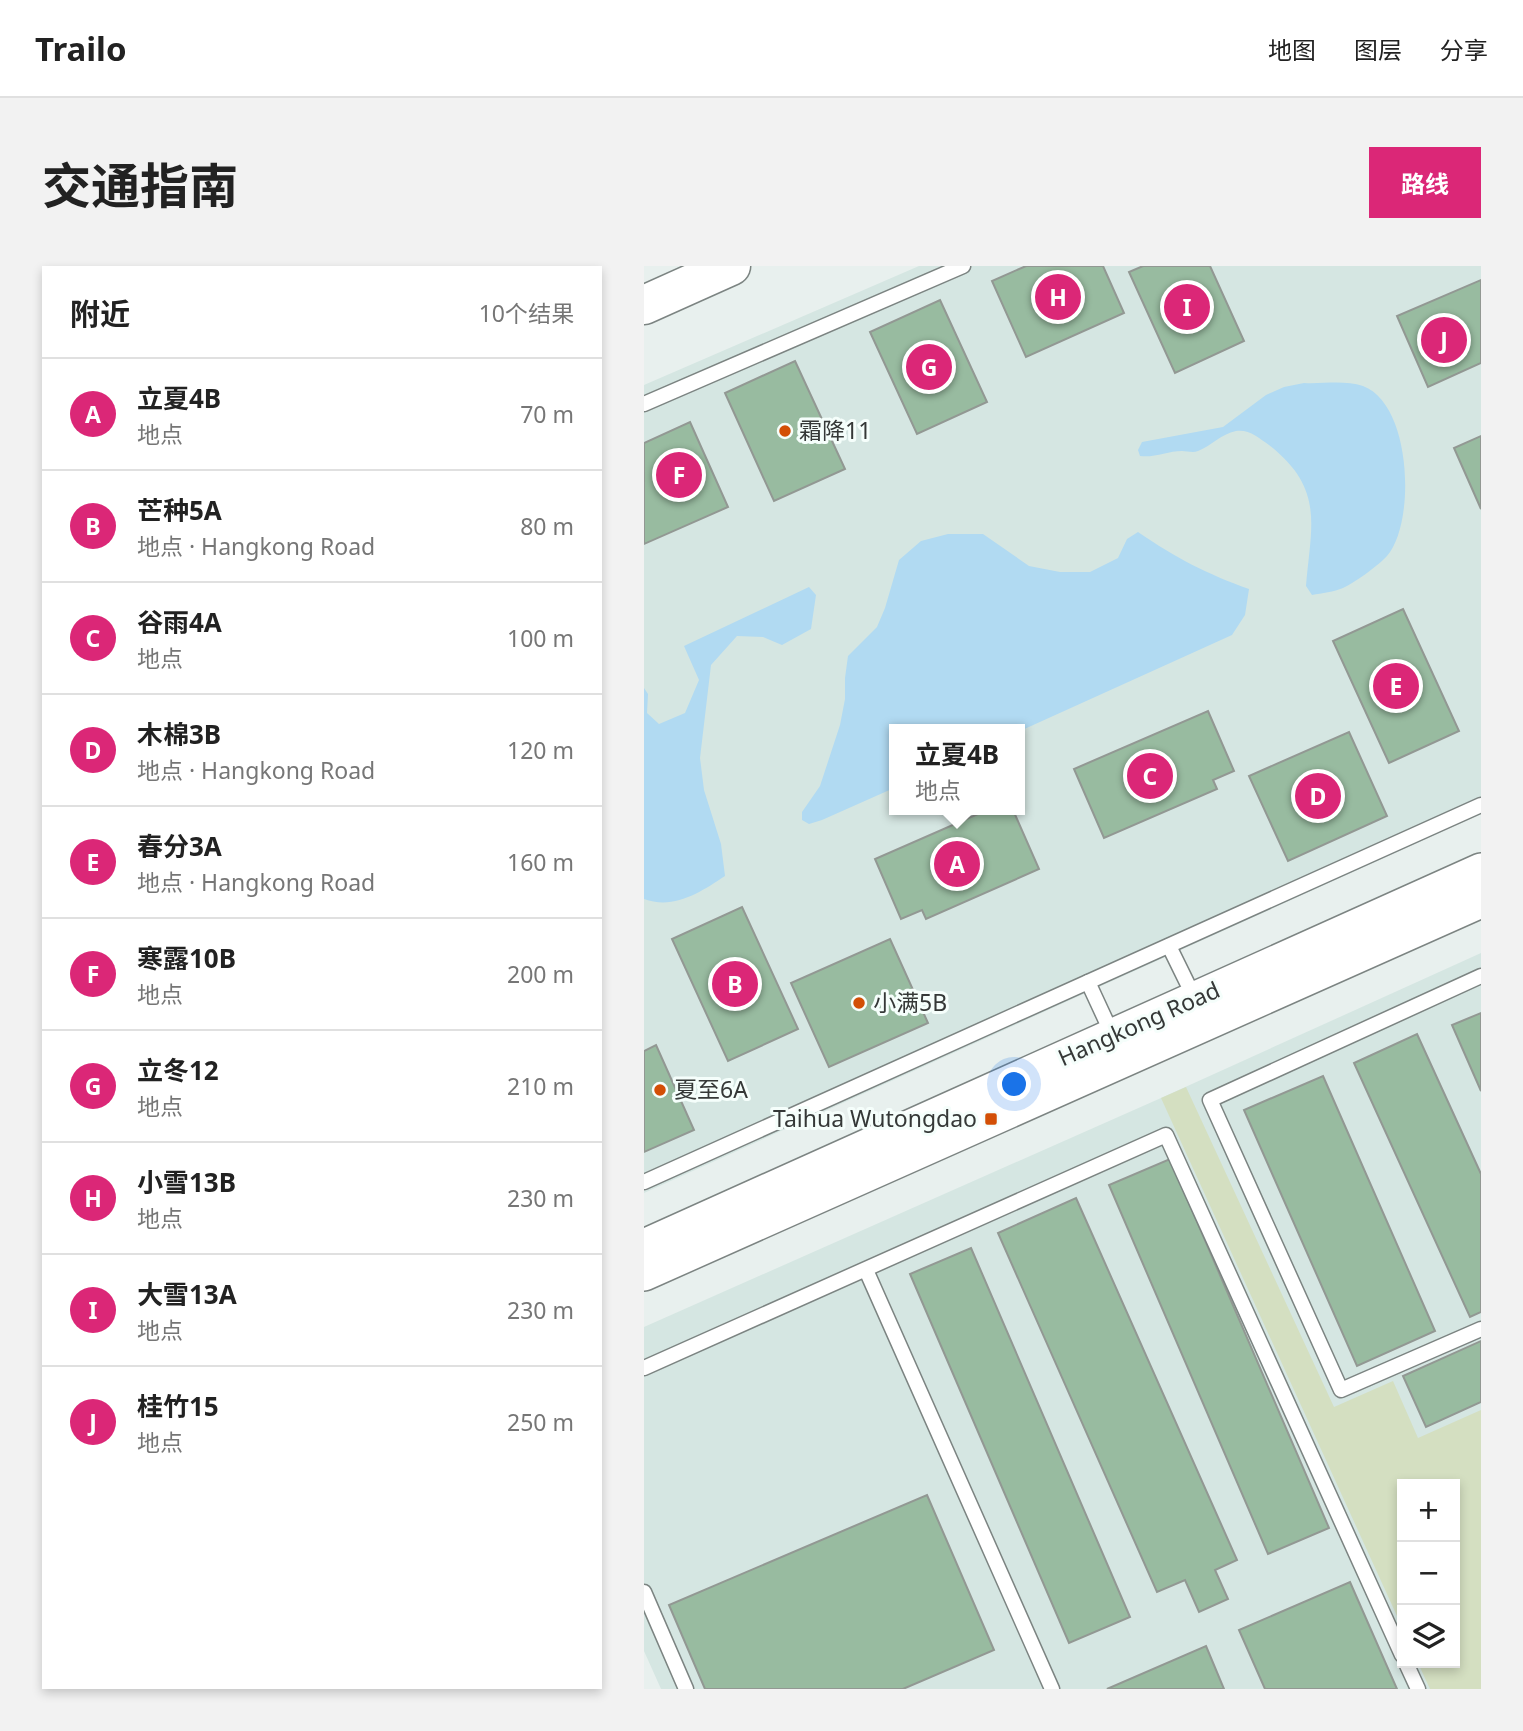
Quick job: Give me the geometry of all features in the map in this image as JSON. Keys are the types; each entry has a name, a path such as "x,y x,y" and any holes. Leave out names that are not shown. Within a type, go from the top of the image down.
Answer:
{"highway":[{"path":"644,305 731,266"}],"street":[{"name":"Hangkong Road","path":"644,1246 1481,870"},
{"name":"Hangkong Road","path":"644,1274 1481,901"}],"lane":[{"path":"644,404 963,266"},
{"path":"644,1182 1481,805"},
{"path":"1169,946 1195,999"},
{"path":"1481,976 1210,1100 1341,1390 1481,1329"},
{"path":"1088,982 1112,1036"},
{"path":"644,1368 1166,1135 1397,1644"},
{"path":"866,1270 1052,1689"},
{"path":"644,1592 686,1689"},
{"path":"1408,1668 1418,1689"}],"shaded area":[{"path":"919,266 1481,266 1481,814 644,1193 644,385"},
{"path":"1481,953 1481,1689 661,1689 644,1651 644,1327"}],"green space":[{"path":"1186,1087 1334,1407 1393,1381 1418,1438 1481,1410 1481,1689 1430,1689 1420,1668 1460,1668 1460,1479 1397,1479 1397,1616 1161,1098"}],"water":[{"path":"1304,383 1356,384 1379,397 1392,416 1400,439 1404,465 1402,518 1396,540 1387,556 1347,586 1312,595 1306,586 1311,526 1307,493 1287,461 1269,445 1245,431 1236,431 1196,452 1177,451 1140,456 1138,450 1142,442 1223,427 1266,395 1284,387"},
{"path":"1138,532 1192,565 1249,589 1245,615 1232,635 1025,729 1025,724 889,724 889,790 822,820 809,824 802,820 802,812 820,786 840,725 848,656 877,627 899,560 921,541 948,534 983,534 1029,566 1060,572 1090,572 1118,558 1127,539"},
{"path":"809,587 816,595 811,629 782,645 763,637 737,636 711,665 700,758 704,790 721,844 725,876 687,898 666,902 644,899 644,688 648,694 647,713 659,724 685,713 699,680 684,646"}],"building":[{"path":"1026,266 1103,266 1124,313 1026,357 992,281"},
{"path":"1143,266 1210,266 1244,341 1175,373 1129,272"},
{"path":"1481,280 1481,363 1428,387 1397,316"},
{"path":"940,300 987,402 917,434 870,332"},
{"name":"霜降11","path":"795,361 845,469 774,501 725,393"},
{"path":"690,422 728,507 644,544 644,443"},
{"path":"1481,436 1481,509 1454,448"},
{"path":"1403,609 1459,731 1389,763 1333,641"},
{"path":"1208,711 1234,771 1213,780 1217,789 1104,838 1074,769"},
{"path":"1349,732 1387,816 1288,861 1249,776"},
{"path":"976,815 1015,815 1039,869 926,919 922,910 901,919 875,859"},
{"path":"742,907 798,1029 728,1061 672,939"},
{"name":"小满5B","path":"890,939 928,1023 829,1067 791,983"},
{"path":"1481,1013 1481,1091 1452,1025"},
{"path":"1417,1034 1481,1174 1481,1312 1470,1317 1354,1063"},
{"name":"夏至6A","path":"656,1045 694,1130 644,1152 644,1051"},
{"path":"1323,1076 1435,1331 1357,1366 1244,1110"},
{"path":"1170,1159 1329,1528 1268,1554 1109,1185"},
{"path":"1076,1198 1237,1560 1215,1570 1228,1599 1199,1612 1185,1580 1157,1592 998,1233"},
{"path":"971,1248 1130,1617 1069,1643 910,1274"},
{"path":"1481,1341 1481,1402 1426,1427 1403,1376"},
{"path":"927,1495 994,1650 903,1689 705,1689 669,1605"},
{"path":"1350,1582 1397,1689 1265,1689 1239,1630"},
{"path":"1206,1646 1224,1689 1107,1689"}],"place":[{"name":"小雪13B","path":"1058,297"},
{"name":"大雪13A","path":"1187,307"},
{"name":"桂竹15","path":"1444,340"},
{"name":"立冬12","path":"929,367"},
{"name":"霜降11","path":"785,431"},
{"name":"寒露10B","path":"679,475"},
{"name":"春分3A","path":"1396,686"},
{"name":"谷雨4A","path":"1150,776"},
{"name":"木棉3B","path":"1318,796"},
{"name":"立夏4B","path":"957,864"},
{"name":"芒种5A","path":"735,984"},
{"name":"小满5B","path":"859,1003"},
{"name":"夏至6A","path":"660,1090"},
{"name":"Taihua Wutongdao","path":"991,1119"}]}
